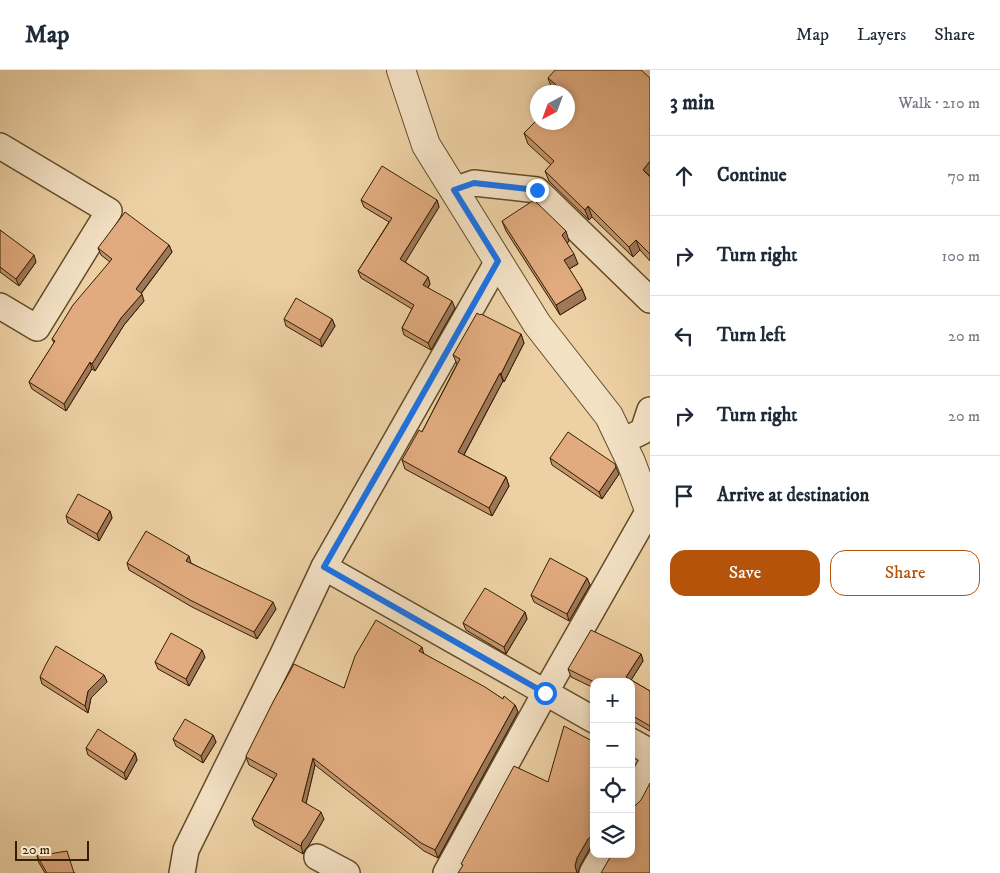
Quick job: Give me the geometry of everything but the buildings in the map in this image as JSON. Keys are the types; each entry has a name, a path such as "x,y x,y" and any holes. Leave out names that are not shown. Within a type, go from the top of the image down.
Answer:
{"street":[{"path":"401,70 426,145 537,324 609,416 631,462 649,514 545,693 446,873"},
{"path":"0,146 109,211 37,328 0,306"},
{"path":"454,190 474,183 537,190 650,300"},
{"path":"182,873 186,850 324,567 498,261"},
{"path":"621,442 643,431 650,410"},
{"path":"324,567 590,718"},
{"path":"635,743 650,752"},
{"path":"635,794 650,766"},
{"path":"317,857 347,873"},
{"path":"592,873 600,858"}],"route":[{"path":"537,190 474,183 454,190 498,261 324,567 545,693"}]}
